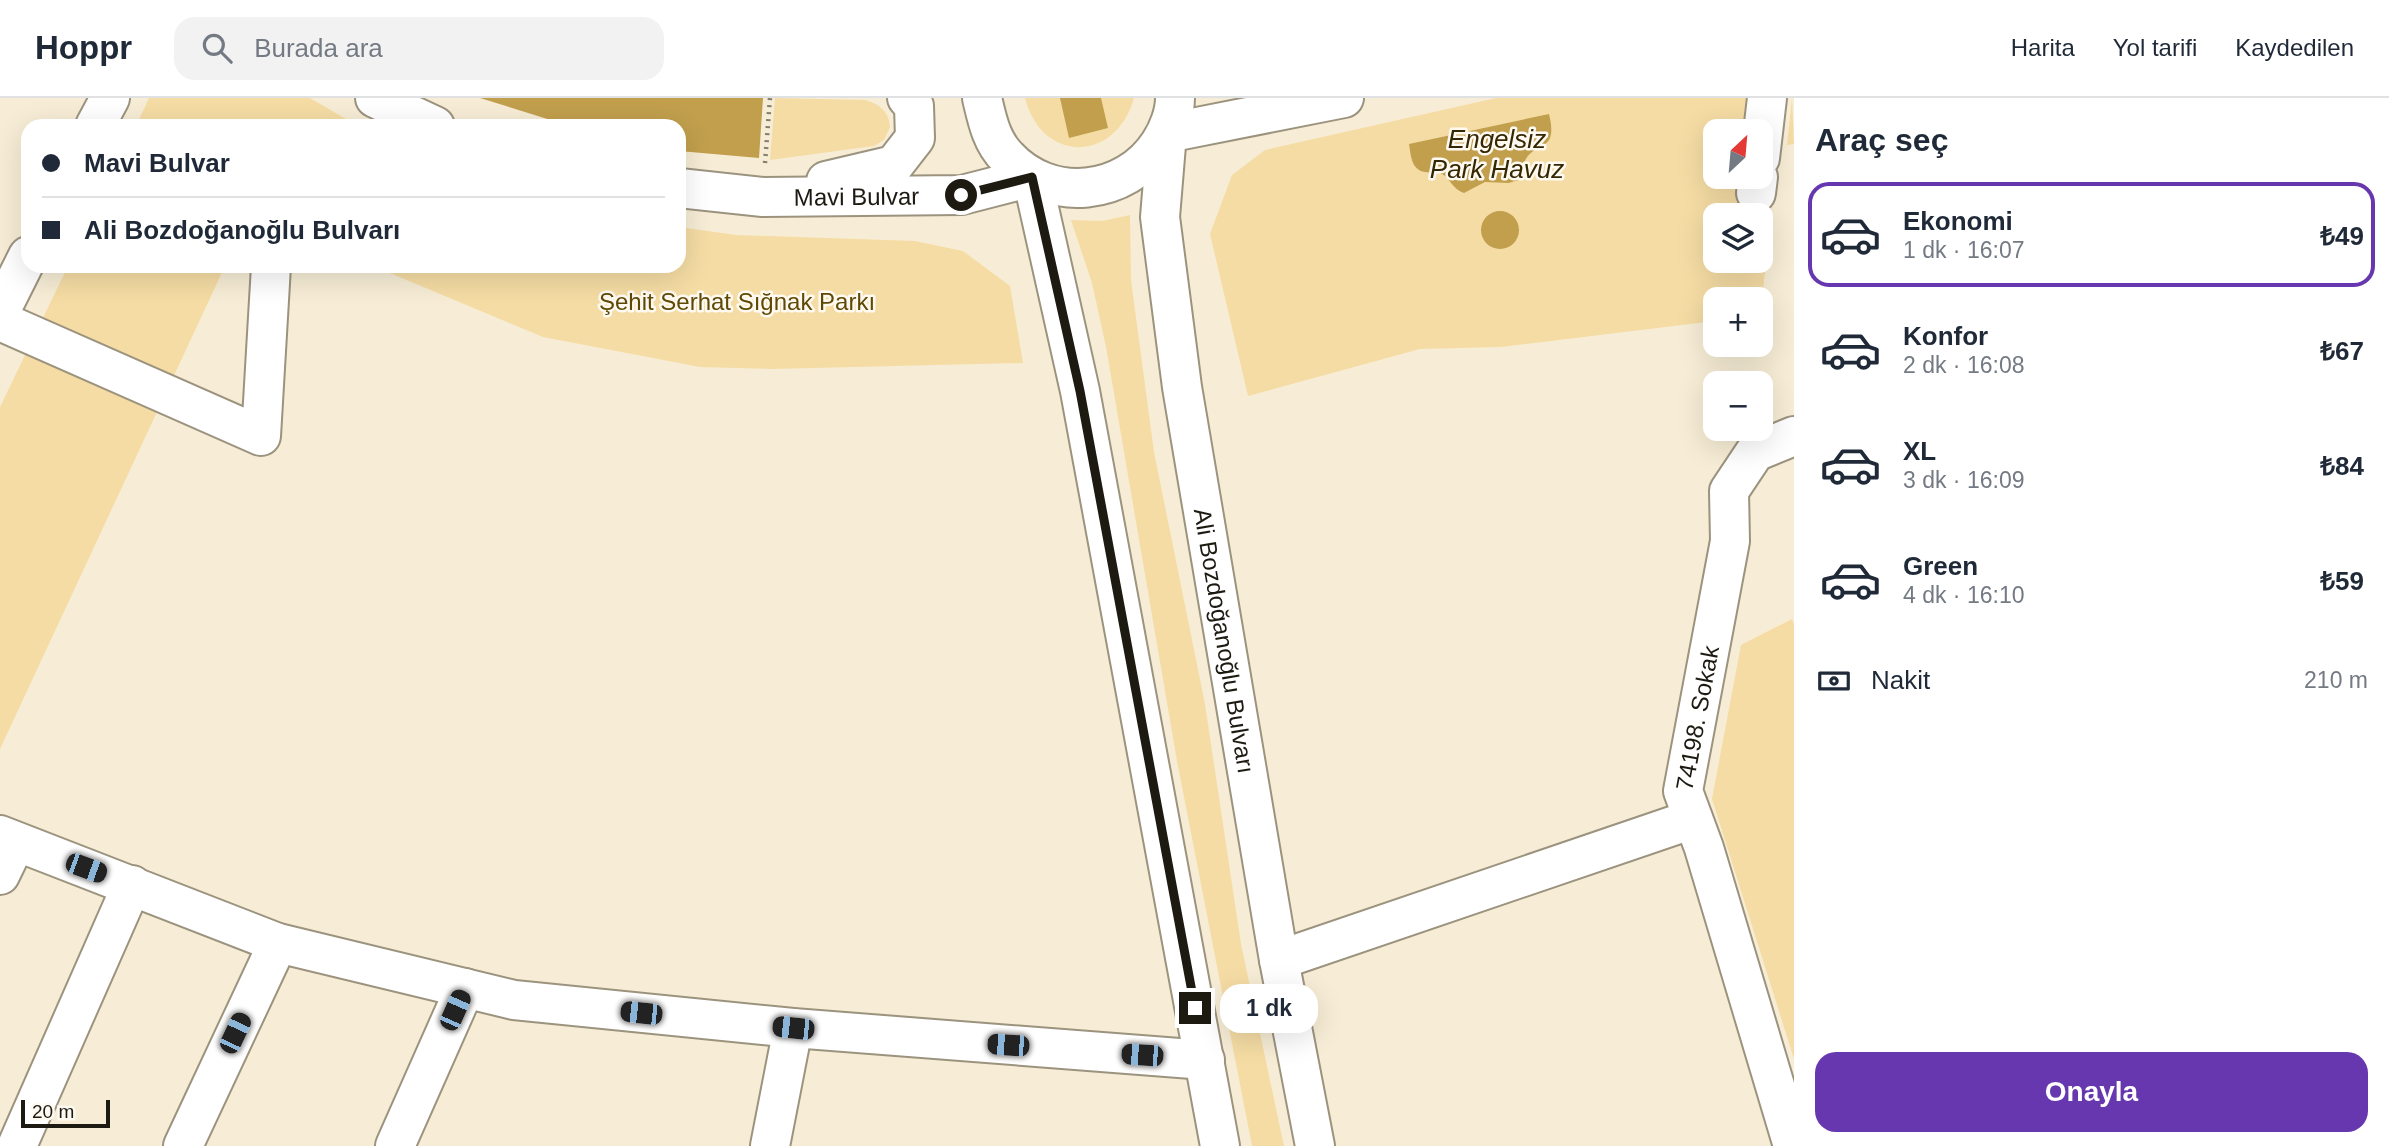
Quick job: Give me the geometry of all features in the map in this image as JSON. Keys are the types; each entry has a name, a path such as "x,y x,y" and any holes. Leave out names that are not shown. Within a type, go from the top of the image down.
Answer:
{"street":[{"path":"99,119 110,98"},
{"path":"375,98 420,119"},
{"path":"764,183 894,165 915,138 914,106 908,98"},
{"path":"982,98 989,128 1006,157 1032,177 1063,188 1096,187 1125,178 1150,159 1171,116 1344,98"},
{"name":"Ali Bozdoğanoğlu Bulvarı","path":"1171,116 1160,217 1182,387 1279,960 1315,1146"},
{"path":"1032,177 1080,391 1220,1146"},
{"name":"Mavi Bulvar","path":"686,188 764,183 961,195 1032,177"},
{"path":"0,312 21,270"},
{"path":"0,321 261,436 271,273"},
{"name":"74198. Sokak","path":"1793,1146 1704,848 1683,790 1730,541 1729,491 1755,452 1794,436"},
{"path":"1279,960 1693,819"},
{"path":"5,851 132,885 278,943 514,1000 793,1028 1205,1060"},
{"path":"17,1146 132,885"},
{"path":"183,1146 278,943"},
{"path":"396,1146 465,988"},
{"path":"770,1146 793,1028"}],"path":[{"path":"764,183 770,98"}],"green space":[{"path":"149,98 310,98 346,119 139,119"},
{"path":"775,98 865,100 882,109 888,117 890,127 884,140 874,146 770,160"},
{"path":"1025,98 1134,98 1125,119 1112,135 1096,144 1079,147 1062,144 1047,135 1034,120"},
{"path":"1496,98 1760,98 1757,119 1703,119 1703,189 1750,189 1748,203 1703,203 1703,273 1765,273 1763,287 1703,287 1703,322 1501,347 1420,349 1248,396 1210,234 1232,175 1265,150"},
{"path":"1792,98 1794,144 1787,145"},
{"path":"1130,215 1131,280 1154,452 1205,704 1241,944 1284,1146 1252,1146 1177,761 1106,347 1092,283 1071,220 1102,221"},
{"name":"Şehit Serhat Sığnak Parkı","path":"686,228 736,235 915,241 963,251 1010,286 1023,363 772,369 700,367 543,337 390,273 686,273"},
{"path":"65,273 222,273 0,749 0,407"},
{"path":"1792,619 1794,1059 1712,799 1741,645"}],"water":[{"path":"480,98 763,98 759,158 686,152 686,119 548,119"},
{"path":"1060,98 1101,98 1108,128 1069,138"},
{"name":"Engelsiz Park Havuz","path":"1549,114 1551,136 1544,145 1528,156 1520,174 1521,179 1509,183 1485,182 1464,193 1442,174 1420,171 1412,161 1409,144"},
{"path":"1500,211 1514,216 1519,230 1514,244 1500,249 1486,244 1481,230 1486,216"}],"route":[{"path":"961,195 1032,177 1080,391 1195,1008"}]}
